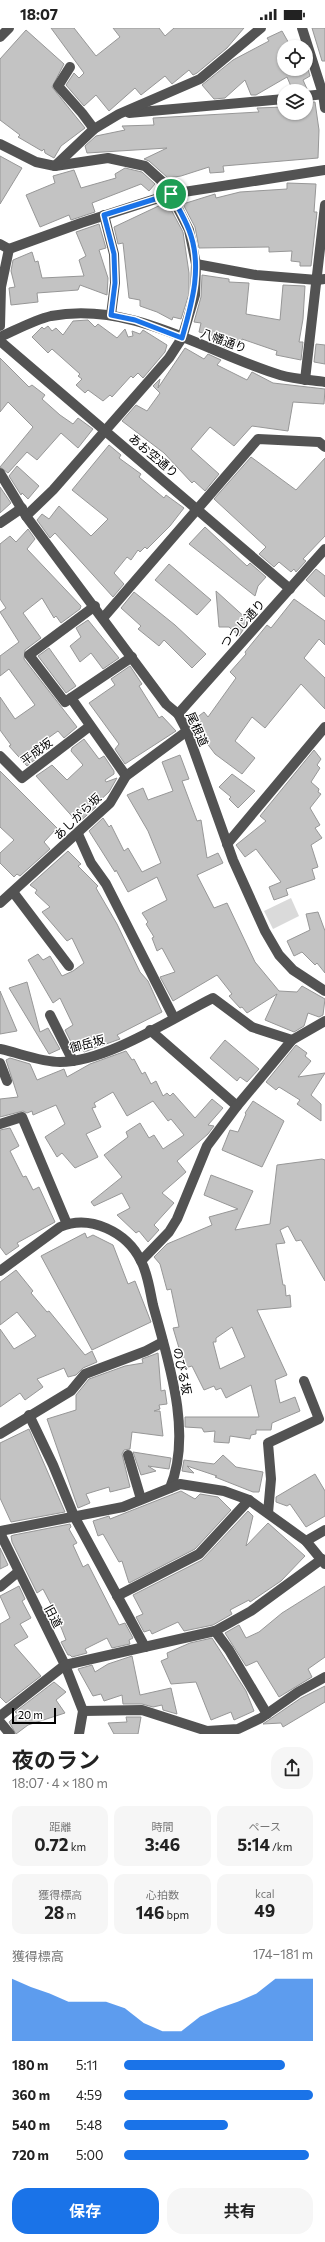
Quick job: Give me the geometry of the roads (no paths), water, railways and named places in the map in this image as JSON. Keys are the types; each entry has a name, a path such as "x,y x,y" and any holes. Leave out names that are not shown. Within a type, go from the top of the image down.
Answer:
{"street":[{"path":"0,37 9,28"},
{"path":"55,166 94,129 120,114 200,79 261,28"},
{"path":"302,28 324,94 325,108"},
{"path":"70,67 58,86 94,129"},
{"path":"313,95 324,94"},
{"path":"120,114 277,100"},
{"path":"0,144 36,162 55,166 108,158 145,166 166,185 171,194 189,230 196,264 195,295 182,338 169,358 53,490 24,512 0,523"},
{"path":"0,326 4,247 171,194 325,170"},
{"path":"306,380 321,280 325,206"},
{"path":"104,215 114,254 115,283 111,315"},
{"path":"196,264 256,275 321,280"},
{"name":"八幡通り","path":"0,337 50,316 111,315 135,320 280,375 325,382"},
{"name":"あお空通り","path":"0,341 290,589"},
{"path":"103,618 258,439 319,442 325,447"},
{"name":"尾根道","path":"0,473 24,512 166,704 178,714 186,731 227,844 265,931 279,955 292,970 325,991"},
{"name":"つつじ通り","path":"178,714 325,548"},
{"path":"95,606 29,655 65,702 132,657"},
{"path":"71,698 126,776"},
{"name":"平成坂","path":"0,756 22,778 90,726"},
{"path":"227,844 325,727"},
{"name":"あしがら坂","path":"0,903 78,834 110,803 126,776 186,731"},
{"path":"78,834 91,863 106,884 174,1018"},
{"path":"13,892 69,966"},
{"name":"御岳坂","path":"0,1049 57,1062 73,1061 111,1050 213,998 252,1027 292,1040"},
{"path":"50,1015 73,1061"},
{"path":"0,1270 60,1227 67,1224 98,1224 117,1233 141,1261 169,1232 177,1219 206,1146 292,1040 325,1021"},
{"path":"150,1030 237,1106"},
{"path":"0,1063 7,1081"},
{"path":"0,1124 22,1117 67,1224"},
{"name":"のびる坂","path":"141,1261 163,1342 176,1404 179,1434 175,1475 170,1488"},
{"path":"0,1434 29,1415 71,1391 85,1374 146,1351 163,1342"},
{"path":"268,1513 271,1479 268,1443 319,1419 304,1381"},
{"path":"29,1415 47,1450 74,1516 145,1647"},
{"path":"128,1455 141,1499"},
{"path":"0,1532 123,1507 180,1484 224,1491 249,1500 306,1541 323,1562 251,1611 215,1631 65,1665 0,1716"},
{"path":"117,1596 199,1554 249,1500"},
{"path":"306,1541 325,1530"},
{"name":"旧道","path":"0,1532 18,1572 65,1665 83,1711"},
{"path":"0,1587 18,1572"},
{"path":"215,1631 229,1650 267,1714"},
{"path":"79,1734 83,1711 142,1710 207,1731 238,1729 267,1714 325,1677"},
{"path":"0,1722 10,1734"}]}
